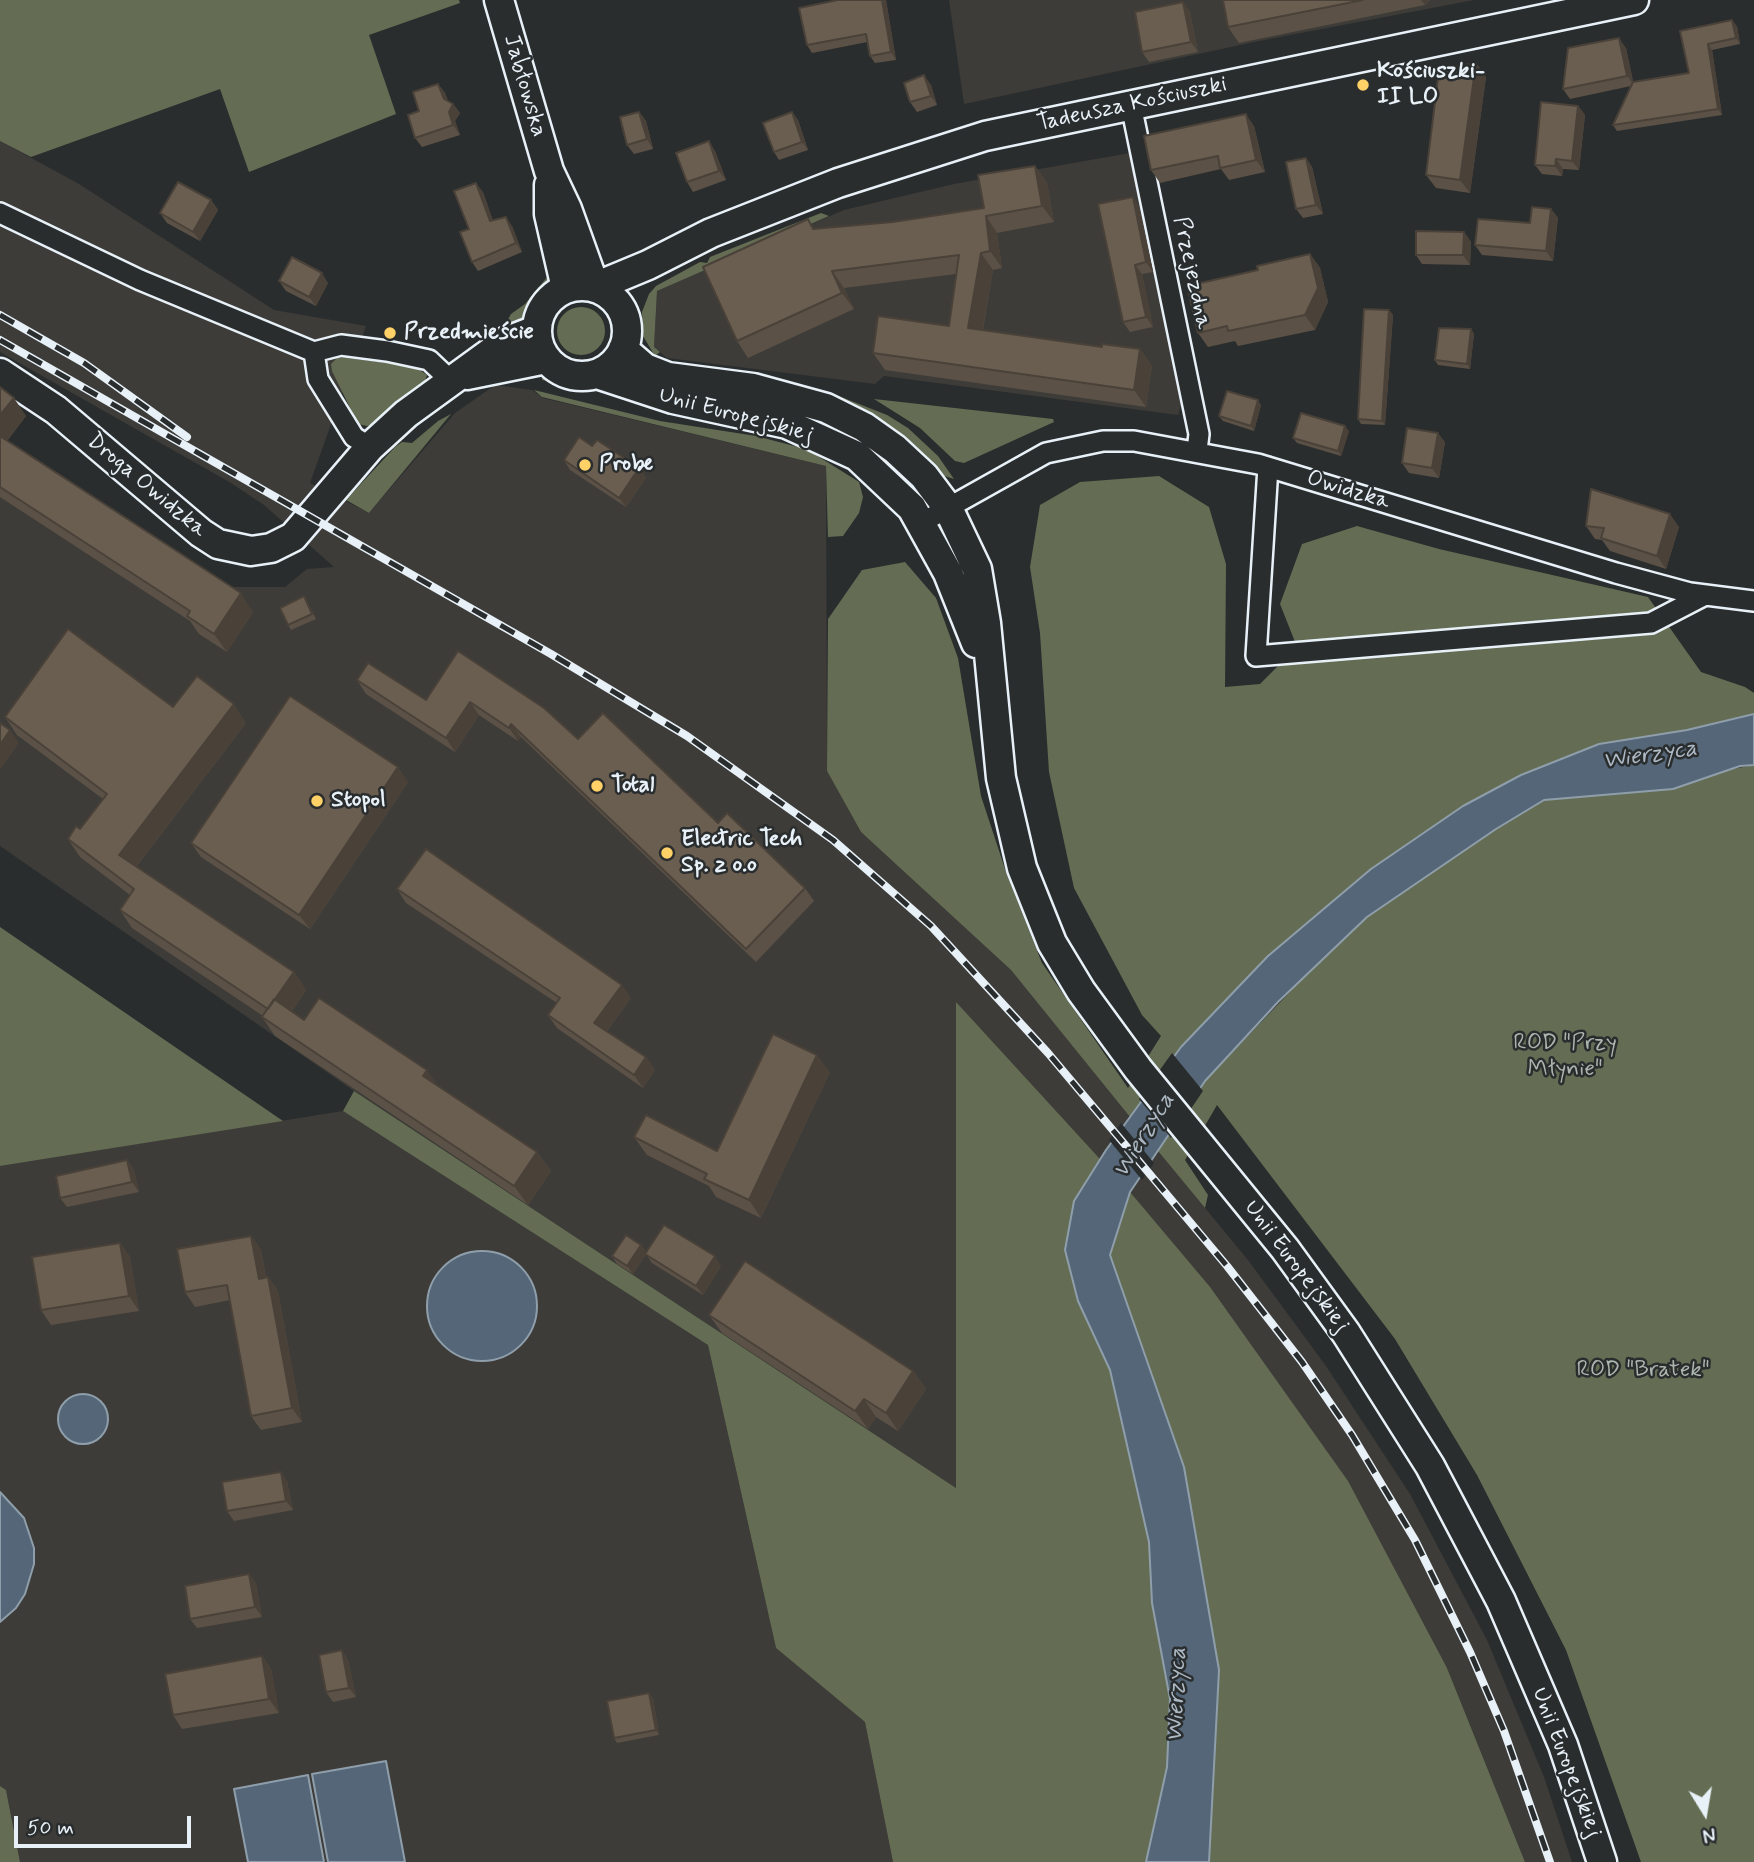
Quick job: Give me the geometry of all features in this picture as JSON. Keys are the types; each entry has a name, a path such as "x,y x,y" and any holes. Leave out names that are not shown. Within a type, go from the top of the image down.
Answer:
{"main road":[{"name":"Jabłowska","path":"499,0 549,172 568,209 595,287"},
{"name":"Tadeusza Kościuszki","path":"595,287 648,265 711,233 862,174 985,136 1634,0"},
{"name":"Jabłowska","path":"549,172 549,214 566,288"},
{"name":"Tadeusza Kościuszki","path":"618,303 648,265"},
{"path":"595,287 618,303 627,326 623,349 617,360 597,374 569,374 546,359 538,345 536,330 544,304 566,288 595,287"},
{"name":"Droga Owidzka","path":"0,373 56,410 201,533 218,544 239,550 261,550 293,537 370,447 406,414 505,342 536,330"},
{"path":"623,349 645,368 668,377 753,388 826,408 864,427 895,449 924,476 948,508"},
{"name":"Droga Owidzka","path":"450,380 546,359"},
{"name":"Unii Europejskiej","path":"597,374 662,396 787,424 857,456 892,486 921,523 971,627 990,685"},
{"name":"Unii Europejskiej","path":"948,508 977,569 986,623 1001,778 1022,868 1052,943 1075,982 1138,1069 1284,1249 1346,1333 1430,1466 1506,1613 1563,1745 1602,1862"}],"street":[{"name":"Przejezdna","path":"1130,105 1199,434 1197,450"},
{"path":"0,213 140,280 314,352 341,345 387,351 429,360 450,380"},
{"path":"314,352 318,379 354,437 370,447"},
{"name":"Owidzka","path":"921,523 1046,453 1073,445 1134,441 1197,450 1268,467 1616,573 1705,595 1754,601"},
{"path":"1268,467 1256,656 1651,623 1705,595"}],"shaded area":[{"path":"949,0 1474,0 1259,41 964,104"},
{"path":"0,141 79,184 274,310 366,326 310,483 369,513 455,413 495,385 532,390 543,398 826,466 827,771 861,832 1011,970 1130,1117 1100,1159 956,1003 956,1488 354,1091 0,846 0,442 223,587 285,587 307,569 334,567 264,505 231,483 0,352"},
{"path":"1130,153 1183,399 1178,415 884,376 875,384 667,358 654,347 657,291 844,210 954,184"},
{"path":"343,1111 708,1345 776,1648 865,1722 893,1862 20,1862 6,1790 0,1786 0,1166"},
{"path":"1158,1151 1248,1260 1326,1366 1410,1494 1487,1640 1544,1777 1572,1862 1525,1862 1447,1668 1130,1192"}],"green space":[{"path":"0,0 459,0 460,3 369,35 396,114 249,172 220,89 31,157 0,141"},
{"path":"821,213 829,216 657,291 654,347 660,352 655,356 643,336 642,312 649,294 656,286 700,262 707,263 710,257"},
{"path":"548,276 554,277 525,319 508,331 507,321 511,314 525,304"},
{"path":"581,307 598,314 605,331 598,348 581,355 564,348 557,331 564,314"},
{"path":"338,357 414,366 427,375 425,381 375,424 367,426 358,424 332,371 331,364"},
{"path":"543,369 566,380 588,384 616,395 542,380"},
{"path":"787,385 826,391 887,415 908,428 938,456 954,479 935,473"},
{"path":"534,390 660,421 756,436 798,447 859,482 863,497 859,513 843,536 828,537 826,466 542,397"},
{"path":"874,399 1053,419 1054,422 964,463 955,461 920,428"},
{"path":"451,414 369,513 346,500 395,447 402,442 412,443 438,421"},
{"path":"1159,476 1209,507 1226,564 1225,687 1260,684 1282,662 1303,662 1280,604 1302,544 1357,526 1439,549 1648,597 1701,672 1745,687 1754,693 1754,714 1687,730 1599,744 1521,775 1463,806 1371,869 1268,956 1181,1047 1130,1117 1011,970 861,832 827,771 828,619 862,570 905,562 936,598 958,658 981,796 1007,875 1042,963 1128,1088 1161,1036 1142,1015 1074,888 1049,772 1040,633 1030,567 1040,505 1080,482"},
{"path":"1754,765 1754,1862 1641,1862 1566,1650 1477,1475 1395,1339 1217,1105 1185,1160 1208,1195 1205,1208 1158,1151 1205,1081 1327,953 1367,917 1496,829 1544,800 1598,794"},
{"path":"0,927 283,1121 0,1166"},
{"path":"956,1002 1100,1159 1074,1201 1065,1250 1078,1301 1110,1370 1149,1542 1152,1603 1170,1699 1167,1767 1146,1862 893,1862 865,1722 776,1648 708,1345 343,1111 354,1091 956,1488"},
{"path":"1130,1192 1210,1287 1348,1481 1447,1668 1525,1862 1209,1862 1219,1670 1110,1255"},
{"path":"0,1786 6,1790 20,1862 0,1862"}],"water":[{"name":"Wierzyca","path":"1754,714 1754,765 1740,766 1673,789 1544,800 1496,829 1367,917 1278,1002 1205,1081 1130,1192 1110,1255 1184,1467 1219,1670 1209,1862 1146,1862 1167,1767 1170,1699 1152,1603 1149,1542 1110,1370 1078,1301 1065,1250 1074,1201 1106,1150 1181,1047 1268,956 1371,869 1463,806 1521,775 1599,744 1687,730"},
{"path":"482,1251 503,1255 521,1267 533,1285 537,1306 533,1327 521,1345 503,1357 482,1361 461,1357 443,1345 431,1327 427,1306 431,1285 443,1267 461,1255"},
{"path":"83,1394 100,1402 108,1419 100,1436 83,1444 66,1436 58,1419 66,1402"},
{"path":"0,1492 24,1518 34,1548 34,1564 25,1594 16,1608 0,1622"},
{"path":"386,1761 405,1862 328,1862 312,1774"},
{"path":"308,1775 324,1862 248,1862 234,1789"}],"pier":[{"path":"1172,1053 1203,1091 1171,1138 1139,1099"},
{"path":"1121,1123 1154,1163 1142,1180 1109,1140"}],"building":[{"path":"838,0 882,0 891,52 870,56 866,34 807,45 799,8"},
{"path":"1223,0 1363,0 1228,27"},
{"path":"1183,2 1191,42 1142,52 1135,12"},
{"path":"1732,20 1736,38 1708,44 1718,109 1613,125 1633,82 1689,73 1680,31"},
{"path":"1619,38 1627,76 1563,89 1568,48"},
{"path":"1476,63 1460,180 1426,175 1439,70"},
{"path":"924,75 931,96 910,102 904,83"},
{"path":"438,84 444,99 453,104 449,112 453,125 415,138 408,115 419,111 413,92"},
{"path":"1541,102 1578,106 1572,161 1556,159 1555,166 1535,165"},
{"path":"639,112 647,139 627,145 620,117"},
{"path":"792,112 802,142 774,152 763,123"},
{"path":"1246,114 1256,160 1220,168 1218,156 1151,170 1144,136"},
{"path":"709,141 719,171 687,182 676,153"},
{"path":"1306,158 1316,205 1296,209 1286,162"},
{"path":"1035,166 1042,206 986,216 990,251 981,253 968,328 1102,347 1102,344 1140,349 1134,390 873,353 878,316 949,326 959,255 832,271 842,293 737,341 703,267 808,219 813,229 893,222 984,208 978,175"},
{"path":"178,182 211,200 193,232 160,213"},
{"path":"476,183 490,221 506,217 516,243 472,262 460,232 469,229 454,191"},
{"path":"1133,197 1146,262 1135,265 1146,317 1123,322 1098,204"},
{"path":"1532,207 1551,209 1546,251 1475,245 1478,219 1530,223"},
{"path":"1416,231 1464,232 1463,255 1416,255"},
{"path":"1310,254 1318,288 1305,315 1228,331 1227,326 1198,333 1187,286 1258,270 1257,266"},
{"path":"292,257 322,273 309,297 279,281"},
{"path":"1364,309 1389,310 1382,421 1358,419"},
{"path":"1439,328 1471,329 1467,364 1435,360"},
{"path":"0,387 14,398 0,415"},
{"path":"1227,391 1258,400 1251,426 1219,416"},
{"path":"1301,413 1345,426 1338,451 1293,438"},
{"path":"1407,428 1438,433 1432,468 1402,463"},
{"path":"0,436 241,593 214,634 187,616 190,611 0,487"},
{"path":"579,437 592,446 597,440 639,468 619,498 564,460"},
{"path":"1591,489 1670,514 1657,556 1601,538 1604,528 1586,526"},
{"path":"304,596 312,614 288,625 280,608"},
{"path":"68,629 173,707 197,676 234,704 119,855 294,972 268,1009 120,910 134,889 68,839 76,826 80,829 107,794 5,717"},
{"path":"458,651 544,708 578,739 603,713 718,823 727,813 805,888 746,949 511,724 509,728 470,702 446,738 357,680 368,663 426,700"},
{"path":"290,696 398,767 299,915 191,843"},
{"path":"0,723 10,730 0,745"},
{"path":"426,849 622,985 594,1023 646,1057 634,1075 548,1015 560,998 397,889"},
{"path":"319,998 427,1070 423,1076 537,1152 514,1186 262,1017 274,999 304,1020"},
{"path":"773,1034 817,1055 749,1200 704,1179 707,1174 634,1137 646,1115 717,1151"},
{"path":"127,1160 132,1182 60,1198 56,1176"},
{"path":"664,1225 715,1256 696,1286 645,1254"},
{"path":"626,1235 641,1245 627,1266 612,1256"},
{"path":"251,1236 259,1279 268,1277 292,1408 251,1416 227,1285 185,1292 177,1249"},
{"path":"120,1243 129,1296 41,1310 32,1257"},
{"path":"745,1261 913,1371 886,1413 864,1399 855,1411 709,1315"},
{"path":"281,1472 286,1501 227,1511 222,1482"},
{"path":"249,1574 255,1607 190,1619 185,1586"},
{"path":"342,1650 349,1688 326,1692 319,1655"},
{"path":"262,1656 269,1699 173,1715 165,1674"},
{"path":"649,1693 656,1730 614,1738 607,1701"}],"railway":[{"path":"0,315 84,363 187,437"},
{"path":"0,340 551,654 687,736 833,840 931,926 1048,1053 1227,1266 1302,1362 1352,1435 1415,1540 1470,1652 1504,1731 1550,1862"}],"place":[{"name":"Kościuszki- II LO","path":"1363,85"},
{"name":"Przedmieście","path":"390,333"},
{"name":"Probe","path":"585,465"},
{"name":"Total","path":"597,786"},
{"name":"Stopol","path":"317,801"},
{"name":"Electric Tech Sp. z o.o","path":"667,853"}],"park label":[{"name":"ROD \"Przy Młynie\"","path":"1565,1057"},
{"name":"ROD \"Bratek\"","path":"1643,1371"}]}
